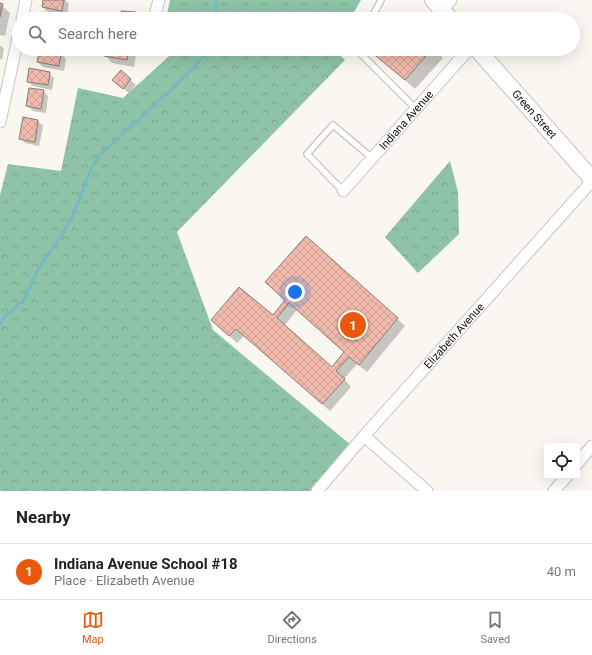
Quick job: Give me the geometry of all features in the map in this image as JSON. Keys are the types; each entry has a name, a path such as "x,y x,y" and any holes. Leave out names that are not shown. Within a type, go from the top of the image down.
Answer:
{"street":[{"path":"23,12 26,0"},
{"path":"156,12 159,0"},
{"path":"0,122 14,56"},
{"name":"Indiana Avenue","path":"343,191 463,56"},
{"name":"Green Street","path":"483,56 592,180"},
{"name":"Elizabeth Avenue","path":"317,491 364,436 592,180"},
{"path":"364,436 428,491"},
{"path":"580,460 592,446"},
{"path":"554,491 564,479"}],"lane":[{"path":"375,12 381,0"},
{"path":"363,56 416,109"},
{"path":"343,191 308,154 333,125 372,158"}],"green space":[{"path":"170,0 361,0 354,12 167,12"},
{"path":"169,56 341,56 345,60 177,232 213,330 358,451 323,491 0,491 0,195 8,164 61,171 78,88 123,98"},
{"path":"450,161 458,192 459,234 418,273 385,237"}],"building":[{"path":"43,0 64,0 62,11 42,7"},
{"path":"0,3 3,4 0,17"},
{"path":"38,56 61,56 59,66 37,62"},
{"path":"104,56 128,56 127,60"},
{"path":"376,56 426,56 405,80"},
{"path":"29,68 50,72 48,85 27,82"},
{"path":"121,70 131,79 123,89 112,80"},
{"path":"29,88 44,90 41,109 26,106"},
{"path":"23,117 38,120 35,142 19,139"},
{"path":"306,236 398,318 359,365 349,357 336,371 345,379 322,404 236,329 229,336 211,320 239,287 273,315 285,300 265,282","holes":["289,303 344,352 332,367 277,318"]}],"waterway":[{"path":"216,0 216,12"},
{"path":"0,325 3,318 23,301 40,266 71,220 91,169 99,156 176,85 204,56"}],"place":[{"name":"Indiana Avenue School #18","path":"353,325"}]}
